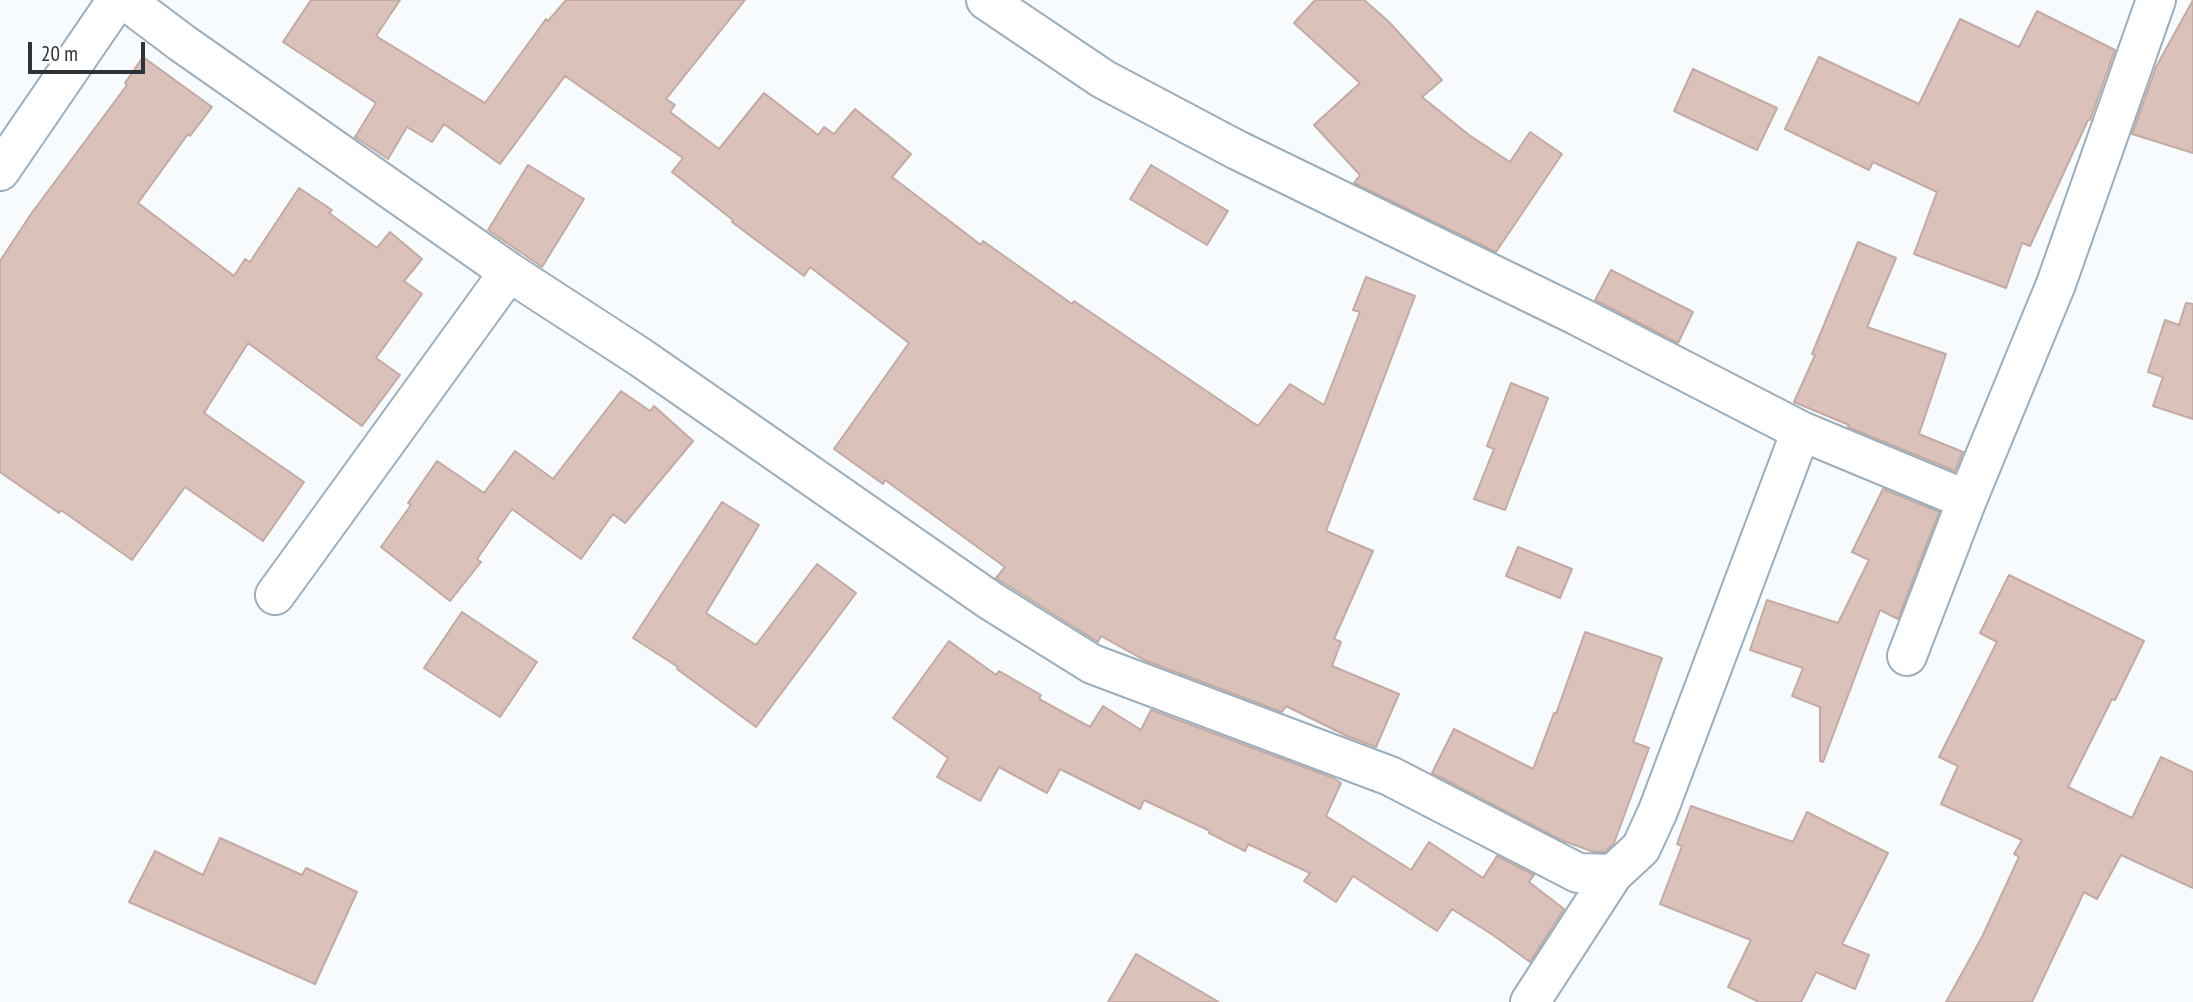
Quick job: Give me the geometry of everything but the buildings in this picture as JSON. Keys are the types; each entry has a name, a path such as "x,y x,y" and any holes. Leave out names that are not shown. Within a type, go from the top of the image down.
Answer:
{"street":[{"path":"0,171 117,0"},
{"path":"125,0 182,43 509,272 640,357 992,601 1092,664 1390,776 1578,873 1613,874"},
{"path":"986,0 1103,79 1225,144 1578,316 1801,431 1967,500"},
{"path":"1907,656 1967,500 2056,284 2155,0"},
{"path":"275,595 509,272"},
{"path":"1530,1002 1613,874 1641,848 1658,811 1801,431"}]}
